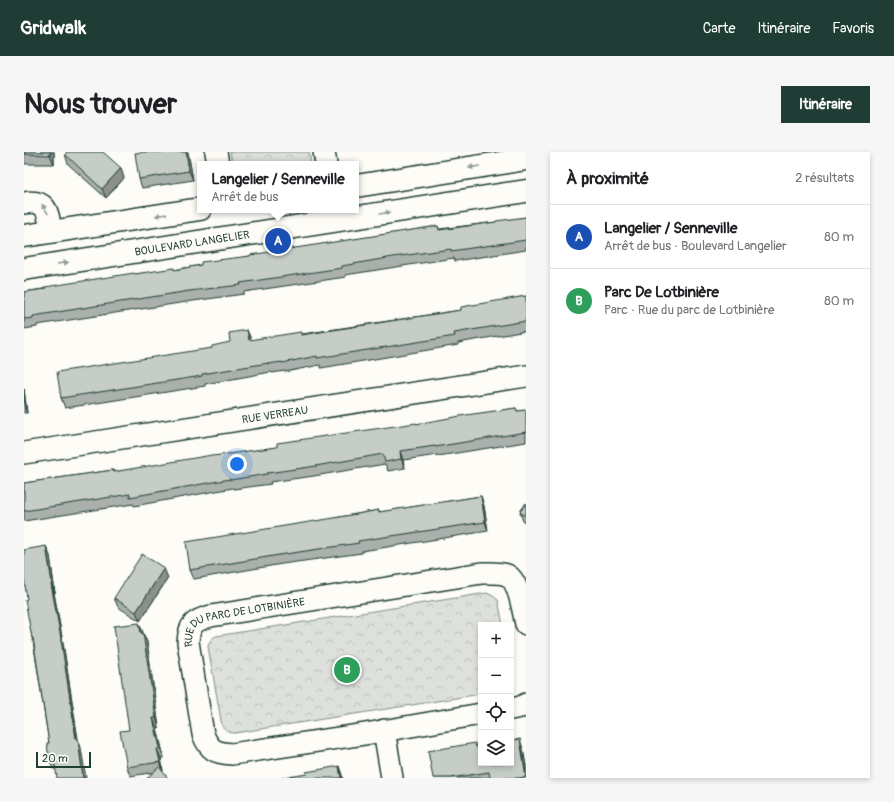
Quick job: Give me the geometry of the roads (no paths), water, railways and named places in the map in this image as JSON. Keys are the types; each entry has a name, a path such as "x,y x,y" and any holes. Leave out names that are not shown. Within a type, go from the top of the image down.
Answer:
{"main road":[{"path":"359,185 502,157 526,159"},
{"name":"BOULEVARD LANGELIER","path":"24,269 526,191"},
{"path":"24,236 197,209"}],"street":[{"path":"24,203 35,201 46,209 51,232"},
{"name":"RUE VERREAU","path":"24,453 526,376"},
{"name":"RUE DU PARC DE LOTBINIÈRE","path":"478,714 232,754 220,753 212,749 206,742 188,642 188,633 192,624 200,619 211,616 496,572 509,576 516,586 526,624"},
{"path":"514,708 526,704"},
{"path":"384,730 392,778"}],"place":[{"name":"Langelier / Senneville","path":"278,241"},
{"name":"Parc De Lotbinière","path":"347,670"}]}
